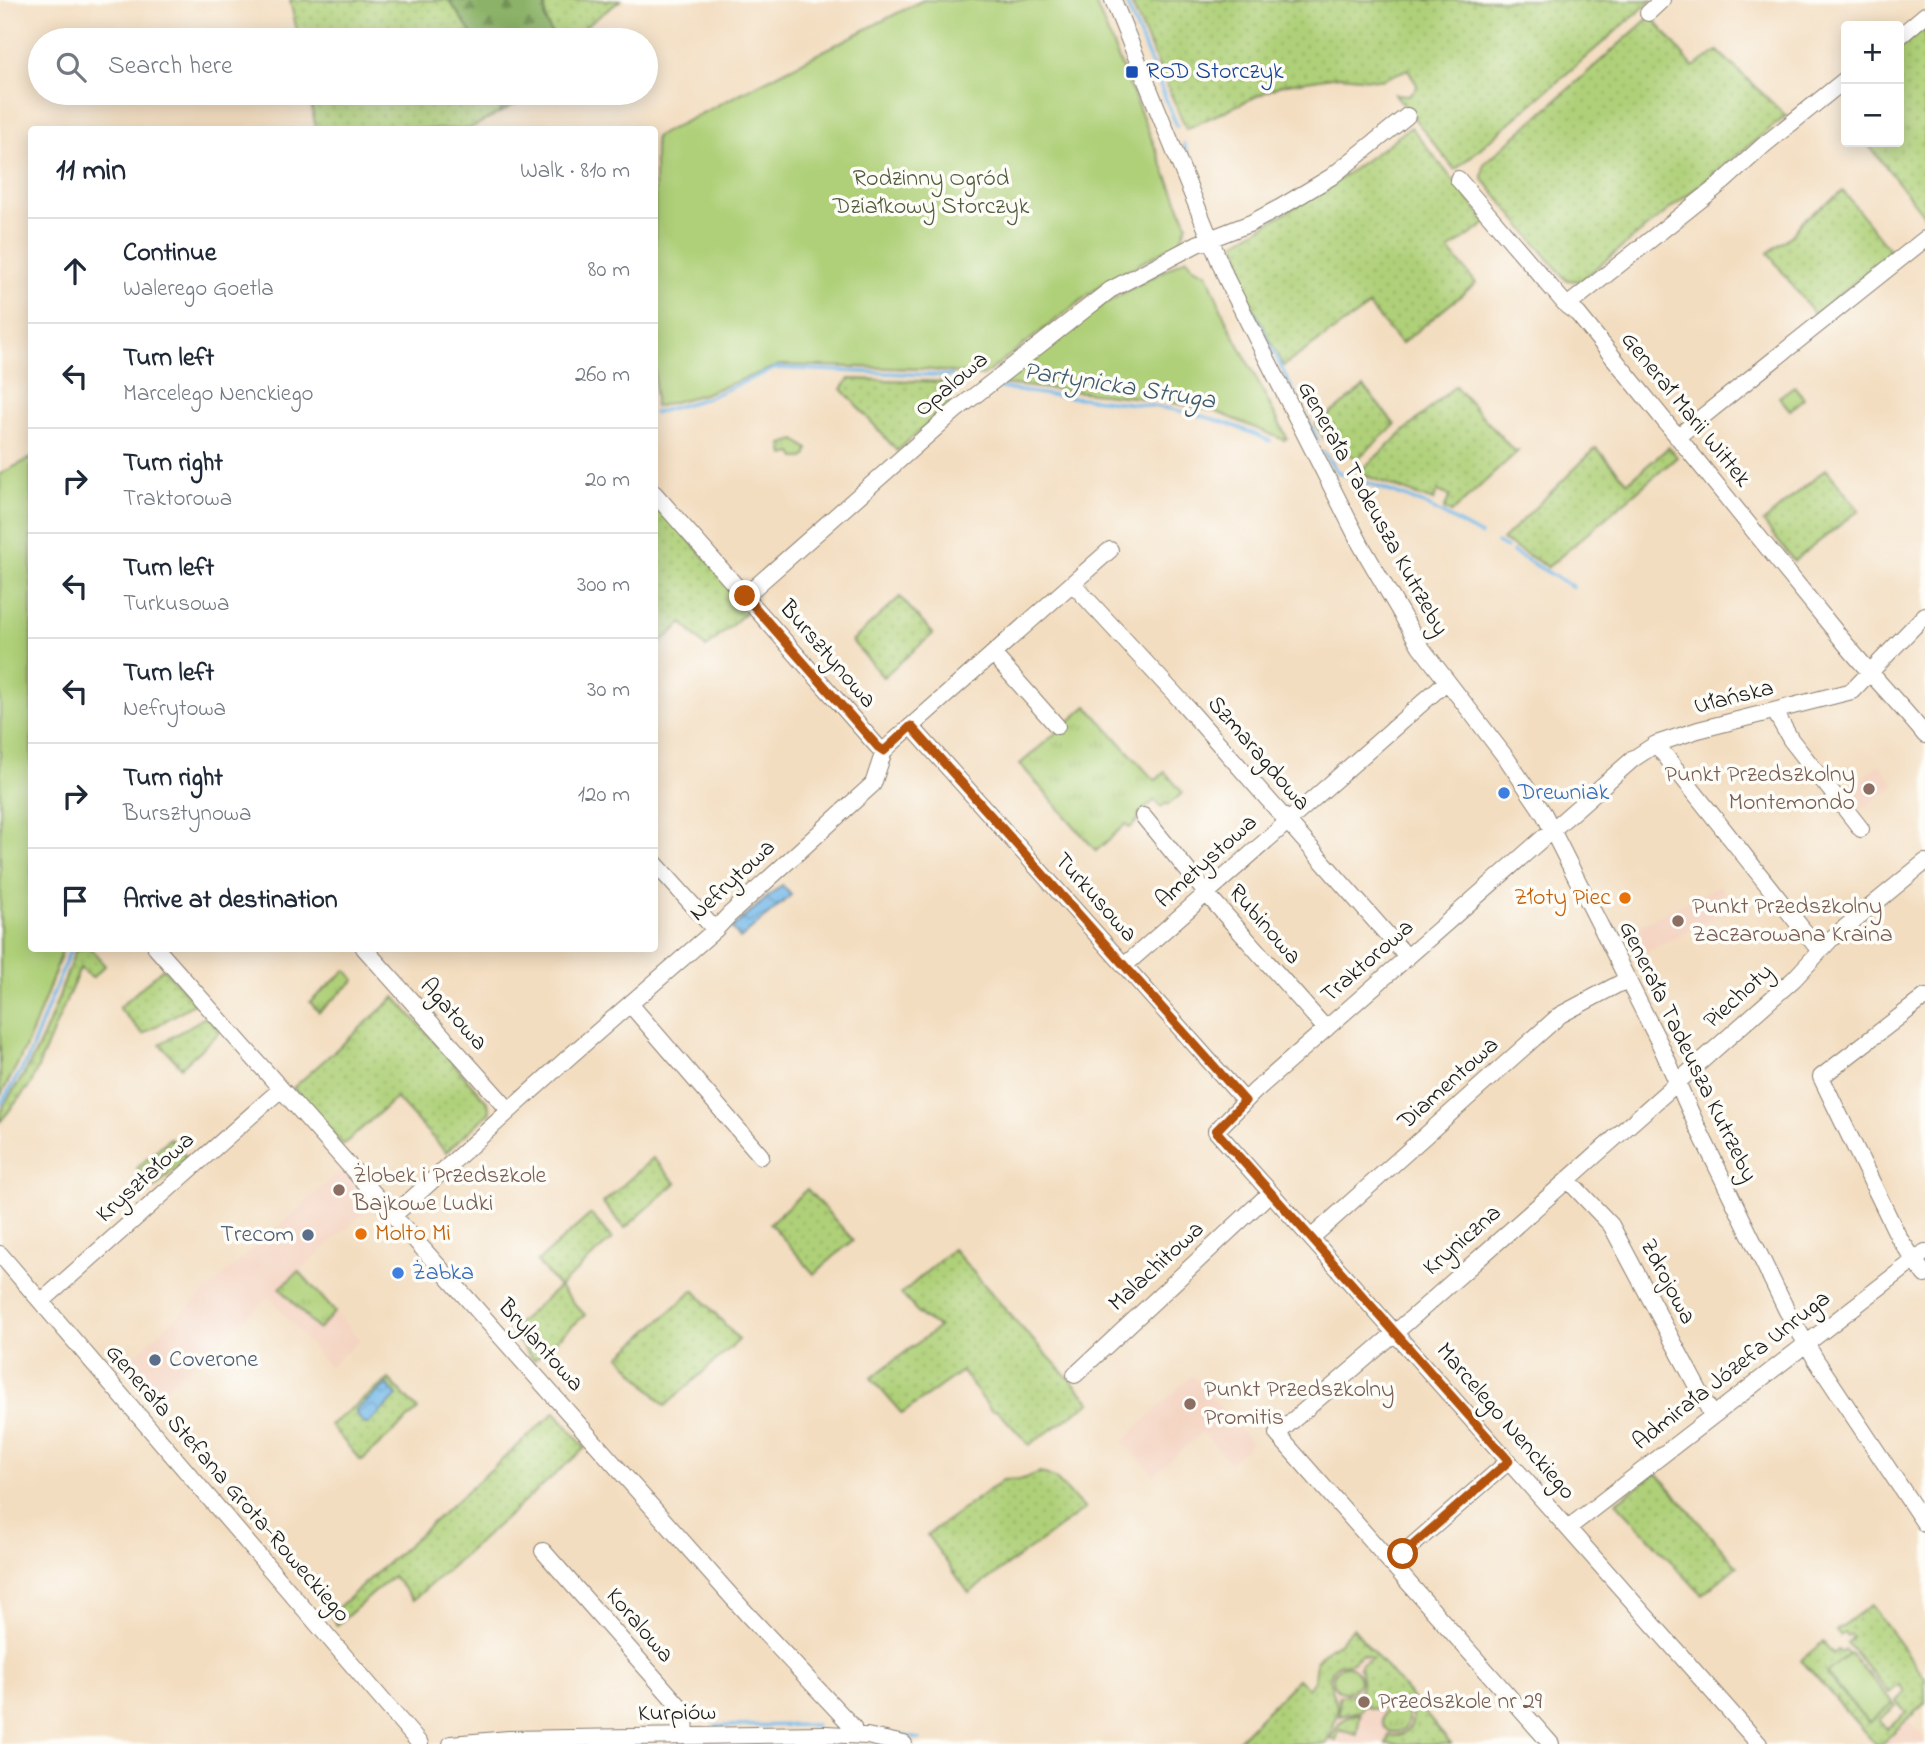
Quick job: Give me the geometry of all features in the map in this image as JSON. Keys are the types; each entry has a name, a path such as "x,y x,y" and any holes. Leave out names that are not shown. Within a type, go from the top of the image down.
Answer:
{"street":[{"name":"Generała Tadeusza Kutrzeby","path":"1113,0 1209,238 1254,337 1361,545 1395,607 1446,682 1507,759 1553,830 1805,1344 1925,1524"},
{"path":"1648,13 1662,0"},
{"path":"1904,33 1925,15"},
{"path":"1567,306 1701,200 1841,83"},
{"name":"Opalowa","path":"745,596 955,411 1110,290 1209,238 1251,223 1312,189 1348,165 1408,116"},
{"name":"Generał Marii Wittek","path":"1458,179 1567,306 1578,314 1870,674 1891,693 1925,735"},
{"path":"1677,437 1925,239"},
{"name":"Bursztynowa","path":"658,498 884,751"},
{"name":"Nefrytowa","path":"394,1215 509,1110 715,930 873,785 884,751 1110,551"},
{"name":"Szmaragdowa","path":"1073,584 1407,957"},
{"name":"Ułańska","path":"1553,830 1633,758 1656,744 1698,730 1852,691 1925,615"},
{"path":"993,654 1057,726"},
{"name":"Ametystowa","path":"1125,966 1446,682"},
{"path":"1775,712 1791,740 1861,829"},
{"name":"Turkusowa","path":"911,726 1245,1101"},
{"path":"1656,744 1819,950"},
{"name":"Rubinowa","path":"1143,816 1206,893 1326,1029"},
{"name":"Traktorowa","path":"1216,1131 1245,1101 1553,830"},
{"name":"Piechoty","path":"1676,1081 1794,979 1819,950 1925,863"},
{"path":"658,867 715,930"},
{"name":"Brylantowa","path":"160,952 747,1614 838,1710 853,1727 854,1735"},
{"name":"Agatowa","path":"368,952 509,1110"},
{"name":"Diamentowa","path":"1311,1238 1560,1015 1628,979"},
{"path":"1925,997 1821,1077 1899,1238 1919,1256 1925,1275"},
{"path":"630,1004 761,1156"},
{"name":"Kryniczna","path":"1391,1564 1277,1434 1568,1180 1676,1081"},
{"name":"Kryształowa","path":"41,1302 281,1089"},
{"name":"Marcelego Nenckiego","path":"1216,1131 1759,1744"},
{"name":"Zdrojowa","path":"1568,1180 1611,1225 1712,1415"},
{"name":"Malachitowa","path":"1075,1375 1270,1193"},
{"name":"Generała Stefana Grota-Roweckiego","path":"0,1254 420,1744"},
{"name":"Admirała Józefa Unruga","path":"1568,1528 1919,1256"},
{"path":"1509,1461 1391,1564 1552,1744"},
{"name":"Koralowa","path":"543,1551 682,1709 686,1736"},
{"path":"833,1734 838,1710"},
{"name":"Kurpiów","path":"451,1744 509,1739 651,1740 686,1736 833,1734 897,1743"}],"shaded area":[{"name":"Punkt Przedszkolny Montemondo","path":"1879,764 1895,785 1862,810 1857,808 1844,792"},
{"name":"Punkt Przedszkolny Zaczarowana Kraina","path":"1720,885 1732,909 1636,957 1624,933"},
{"path":"341,1170 373,1205 299,1271 360,1340 329,1367 269,1297 149,1403 120,1368"},
{"name":"Punkt Przedszkolny Promitis","path":"1192,1375 1252,1443 1230,1463 1202,1432 1154,1475 1123,1441"},
{"name":"Przedszkole nr 29","path":"1353,1628 1451,1744 1308,1744 1316,1661"},
{"path":"1908,1720 1925,1739 1925,1744 1881,1744"}],"green space":[{"path":"290,0 449,0 468,28 296,28"},
{"path":"449,0 545,0 545,20 549,28 468,28"},
{"path":"545,0 621,0 583,28 549,28"},
{"name":"Rodzinny Ogród Działkowy Storczyk","path":"923,0 1094,0 1187,224 1180,242 1104,283 983,376 923,369 780,365 704,394 658,406 658,135"},
{"path":"1130,0 1652,0 1455,170 1395,94 1408,95 1416,89 1417,85 1408,69 1381,80 1339,76 1281,85 1186,129"},
{"path":"1651,16 1693,67 1718,51 1786,116 1580,281 1566,280 1482,178 1484,164"},
{"path":"1925,27 1925,216 1870,147 1904,147 1904,44"},
{"path":"311,105 501,105 501,112 475,126 315,126"},
{"path":"501,105 514,105 501,112"},
{"path":"1411,127 1487,223 1449,250 1476,283 1401,344 1369,306 1283,366 1235,271 1240,257 1236,242 1326,189"},
{"path":"1843,191 1892,253 1814,314 1768,253 1792,235 1803,220"},
{"path":"1187,258 1193,267 1207,273 1225,318 1287,438 1284,440 1215,411 1153,399 1001,384 1105,303"},
{"path":"849,379 950,382 949,405 897,451 842,389"},
{"path":"1455,386 1513,450 1518,451 1451,513 1444,509 1450,496 1438,491 1433,501 1358,473"},
{"path":"1794,386 1804,398 1790,410 1779,397"},
{"path":"1364,387 1395,425 1357,459 1325,439 1316,425"},
{"path":"796,440 808,449 804,458 796,458 793,453 784,455 782,444"},
{"path":"1669,447 1677,457 1548,567 1502,540 1596,448 1628,482"},
{"path":"28,460 28,952 62,952 43,1005 0,1096 0,474"},
{"path":"1826,469 1859,510 1794,561 1763,522"},
{"path":"658,505 750,609 706,648 683,623 658,644"},
{"path":"900,597 933,634 883,677 852,641"},
{"path":"1087,706 1153,779 1156,780 1165,772 1183,793 1161,807 1155,800 1139,814 1138,820 1130,828 1126,824 1096,851 1020,764"},
{"path":"75,952 94,952 105,966 92,978 80,968 31,1084 0,1122 4,1105 30,1064"},
{"path":"163,968 195,1003 143,1034 119,1008"},
{"path":"346,970 355,980 319,1012 310,1002"},
{"path":"395,997 488,1103 490,1112 446,1152 396,1098 343,1145 293,1088"},
{"path":"207,1016 220,1032 181,1067 160,1044"},
{"path":"170,1138 187,1158 154,1188 137,1168"},
{"path":"653,1158 676,1183 625,1228 603,1203"},
{"path":"807,1189 853,1240 814,1274 770,1223"},
{"path":"591,1214 612,1239 559,1287 537,1262"},
{"path":"953,1249 1091,1402 1029,1445 998,1411 991,1410 962,1371 902,1414 871,1378 939,1327 924,1319 901,1294"},
{"path":"299,1271 335,1312 318,1330 280,1288"},
{"path":"559,1287 585,1315 534,1360 509,1331"},
{"path":"694,1290 739,1340 665,1406 620,1356"},
{"path":"389,1379 418,1410 361,1461 330,1425"},
{"path":"555,1412 585,1448 413,1600 393,1576 337,1625 330,1615 332,1613"},
{"path":"1040,1472 1055,1478 1085,1509 969,1593 927,1535 1003,1480 1023,1479"},
{"path":"1657,1473 1737,1566 1702,1595 1616,1502"},
{"path":"1871,1605 1925,1678 1925,1703 1881,1744 1875,1744 1801,1660 1823,1642 1833,1654 1838,1650 1841,1653 1845,1650 1849,1654 1826,1674 1869,1723 1893,1703 1896,1706 1879,1720 1887,1729 1906,1713 1896,1701 1905,1692 1899,1685 1889,1693 1847,1643 1853,1637 1845,1633 1840,1636 1836,1631"},
{"path":"1353,1628 1451,1744 1386,1744 1389,1735 1401,1734 1410,1727 1412,1716 1405,1706 1400,1704 1374,1709 1364,1704 1360,1696 1360,1668 1362,1663 1372,1658 1362,1654 1351,1663 1338,1664 1330,1675 1337,1711 1326,1744 1234,1744 1298,1679 1308,1688 1314,1680 1316,1661"},
{"path":"1850,1653 1893,1703 1869,1723 1826,1673"},
{"path":"1346,1666 1355,1670 1359,1679 1355,1688 1346,1692 1337,1688 1333,1679 1337,1670"},
{"path":"1355,1694 1363,1707 1360,1711 1339,1716 1339,1696"},
{"path":"1395,1706 1404,1710 1408,1719 1404,1728 1395,1732 1386,1728 1382,1719 1386,1710"},
{"path":"1360,1714 1357,1735 1339,1730 1336,1741 1330,1739 1345,1718"}],"water":[{"path":"782,885 791,895 740,939 732,928"},
{"path":"387,1384 397,1396 368,1424 364,1424 356,1410"}],"waterway":[{"path":"1125,0 1177,126"},
{"path":"1184,144 1205,200"},
{"path":"1233,271 1298,401"},
{"name":"Partynicka Struga","path":"658,412 707,398 776,368 952,376"},
{"name":"Partynicka Struga","path":"1001,388 1166,408 1220,421 1270,441"},
{"path":"1305,414 1318,441"},
{"name":"Partynicka Struga","path":"1324,452 1338,472 1424,504 1481,535"},
{"name":"Partynicka Struga","path":"1497,543 1506,548"},
{"name":"Partynicka Struga","path":"1513,552 1573,587"},
{"name":"Partynicka Struga","path":"0,1105 27,1061 69,952"},
{"path":"714,1726 816,1725"},
{"path":"874,1730 920,1739"}],"place":[{"name":"ROD Storczyk","path":"1132,72"},
{"name":"Punkt Przedszkolny Montemondo","path":"1869,789"},
{"name":"Drewniak","path":"1504,793"},
{"name":"Złoty Piec","path":"1625,898"},
{"name":"Punkt Przedszkolny Zaczarowana Kraina","path":"1678,921"},
{"name":"Żlobek i Przedszkole Bajkowe Ludki","path":"339,1190"},
{"name":"Molto Mi","path":"361,1234"},
{"name":"Trecom","path":"308,1235"},
{"name":"Żabka","path":"398,1273"},
{"name":"Coverone","path":"155,1360"},
{"name":"Punkt Przedszkolny Promitis","path":"1190,1404"},
{"name":"Przedszkole nr 29","path":"1364,1702"}],"route":[{"path":"745,596 878,747 884,751 911,726 1245,1101 1216,1131 1509,1461 1403,1554"}]}
